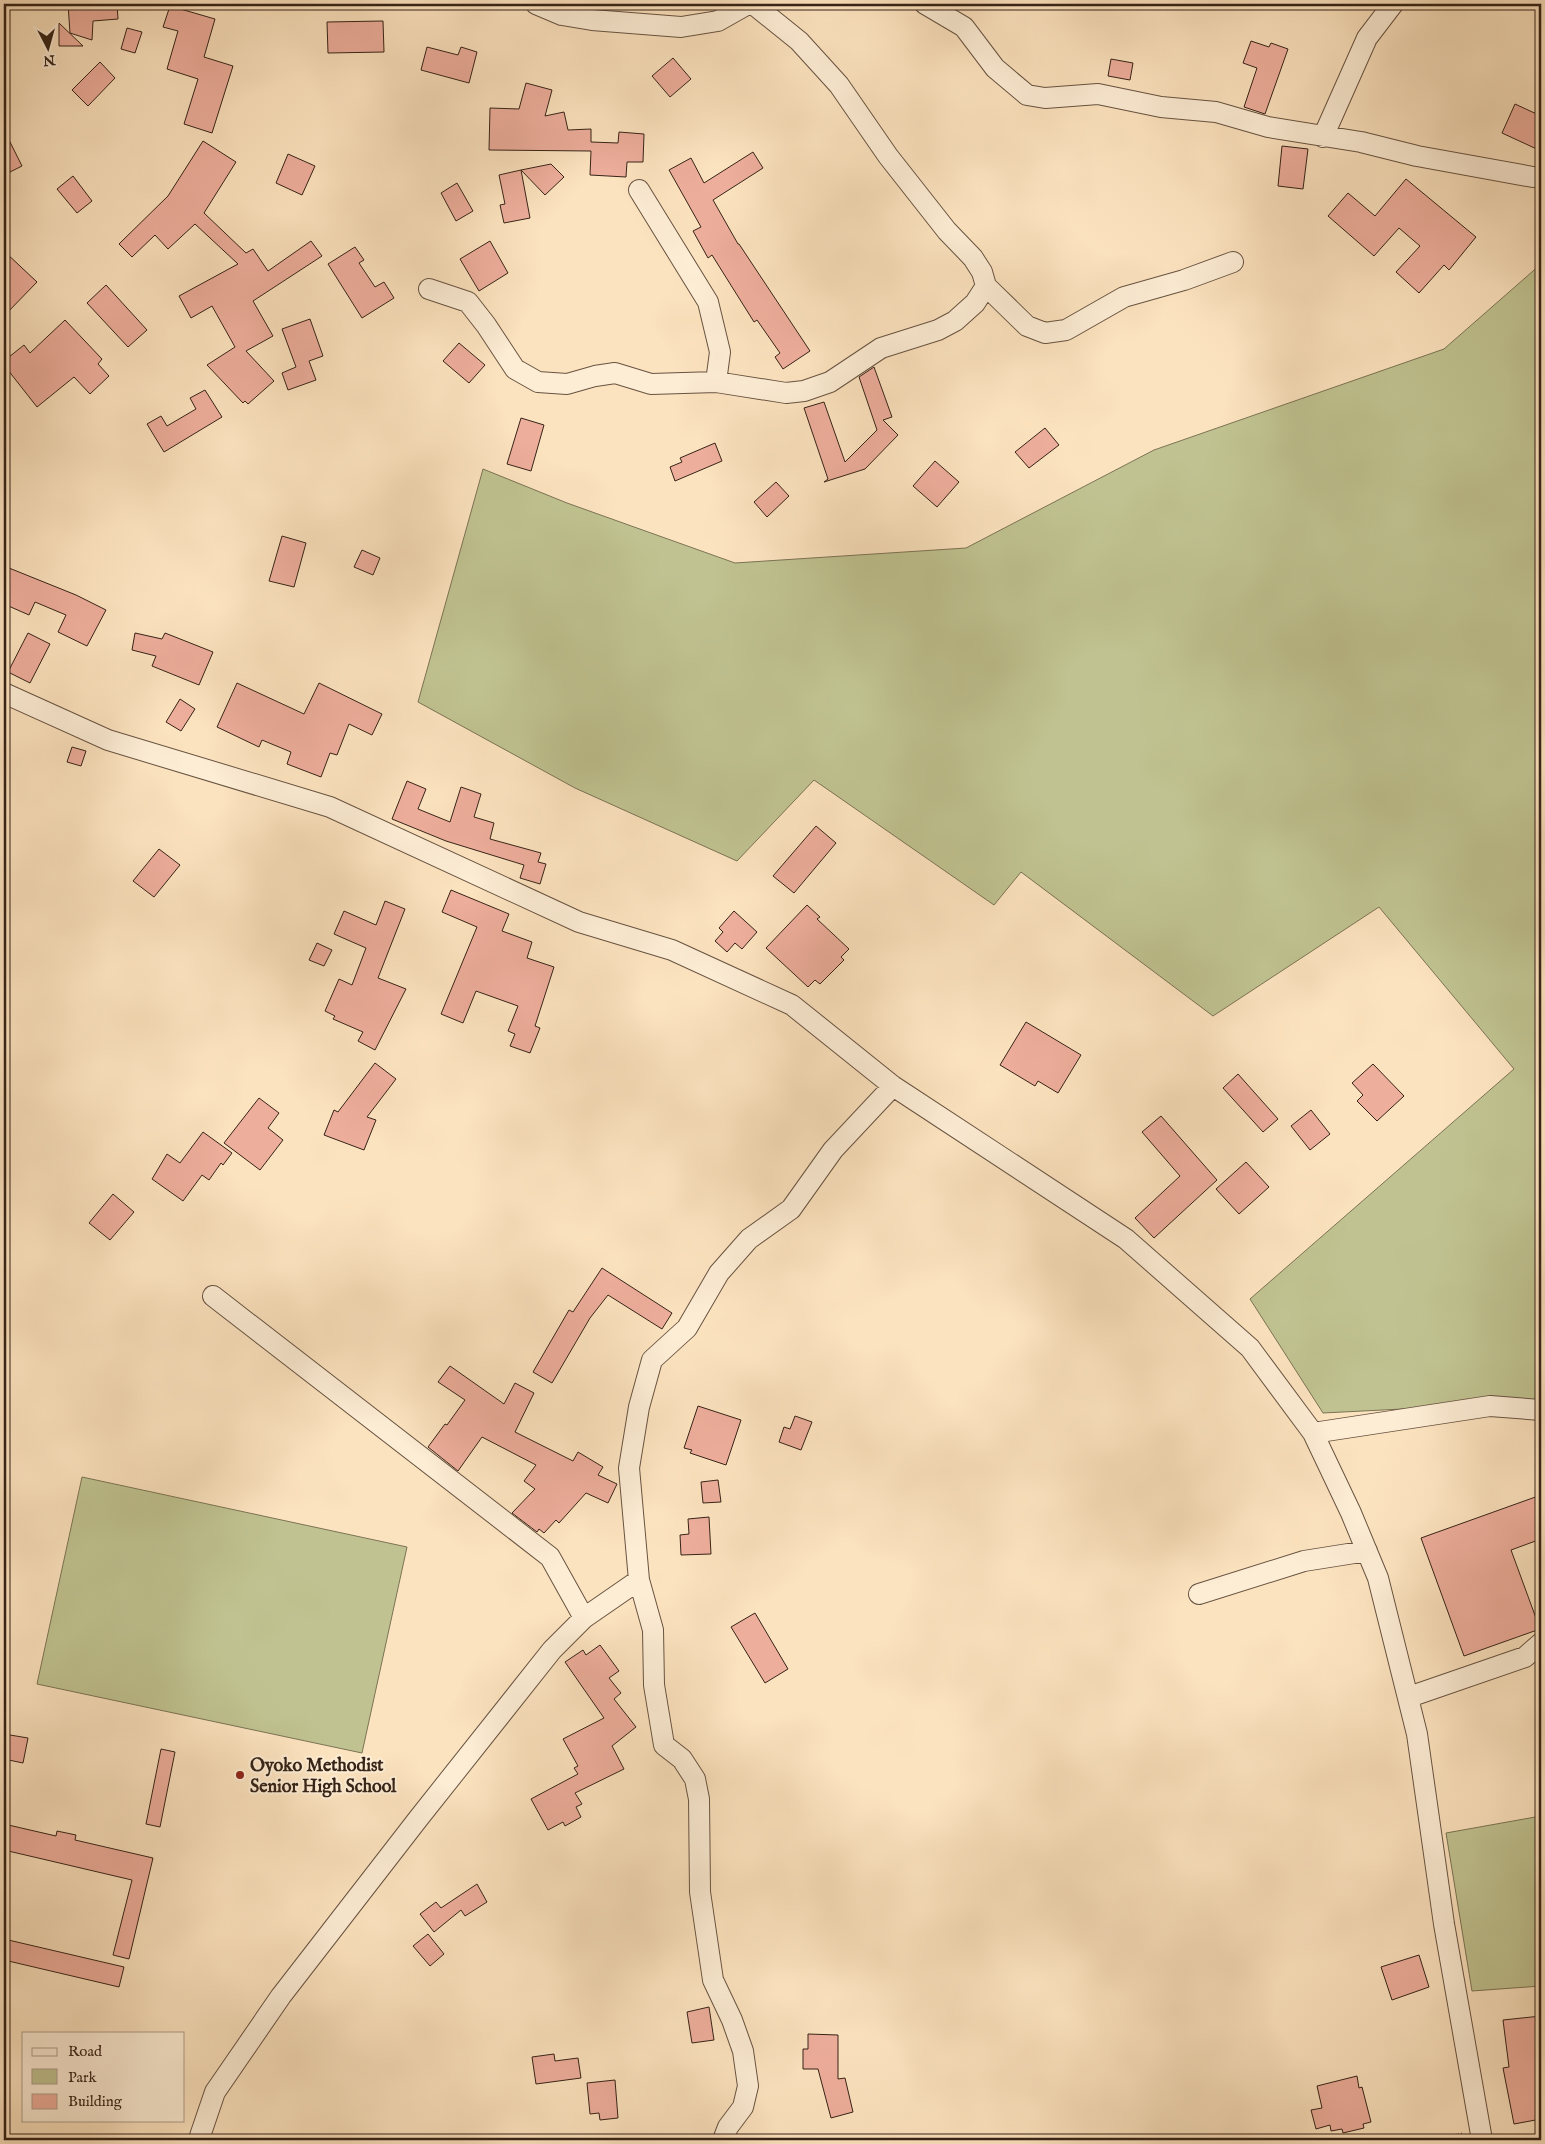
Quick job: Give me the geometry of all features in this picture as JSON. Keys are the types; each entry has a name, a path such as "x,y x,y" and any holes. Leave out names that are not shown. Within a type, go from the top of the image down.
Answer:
{"street":[{"path":"536,4 562,15 592,20 681,27 718,21 748,4"},
{"path":"753,4 799,41 839,85 888,156 947,231 973,258 982,272 986,286 1027,326 1045,333 1066,330 1124,297 1184,280 1233,262"},
{"path":"924,4 964,27 995,68 1027,95 1045,98 1098,94 1161,107 1216,112 1268,127 1361,142 1417,156 1533,177"},
{"path":"1323,137 1367,38 1393,4"},
{"path":"639,190 708,302 720,352 716,382"},
{"path":"429,288 468,302 486,324 515,368 538,382 566,384 615,373 651,384 716,382 761,391 786,393 813,388 830,382 882,348 938,330 955,321 975,303 986,286"},
{"path":"4,693 108,740 330,807 579,922 672,950 792,1005 893,1086 1126,1238 1250,1348 1313,1433 1378,1578 1417,1734 1444,1924 1481,2135"},
{"path":"723,2140 728,2127 743,2107 748,2086 743,2051 732,2020 713,1980 700,1892 698,1798 695,1779 682,1759 664,1745 654,1686 653,1630 639,1580 629,1468 639,1408 652,1360 687,1328 719,1273 749,1239 791,1209 834,1150 893,1086"},
{"path":"213,1296 550,1557 584,1618"},
{"path":"1313,1433 1490,1406 1541,1410"},
{"path":"1199,1594 1304,1561 1367,1551"},
{"path":"201,2140 200,2136 215,2092 281,1996 552,1650 584,1618 639,1580"},
{"path":"1409,1697 1525,1657 1541,1643"}],"path":[{"path":"1434,2140 1481,2135"}],"green space":[{"path":"1541,264 1541,1402 1323,1413 1250,1299 1514,1069 1379,907 1213,1016 1021,872 994,905 814,780 737,861 575,788 418,702 483,469 567,503 735,563 966,548 1154,450 1444,349"},
{"path":"82,1477 407,1547 362,1753 37,1684"},
{"path":"1541,1816 1541,1986 1472,1991 1446,1833"}],"building":[{"path":"68,4 117,4 118,19 93,21 92,40 70,33"},
{"path":"170,6 215,19 204,57 233,66 212,133 184,124 198,79 167,69 178,31 163,27"},
{"path":"383,21 384,52 328,53 327,22"},
{"path":"59,23 83,46 59,46"},
{"path":"127,28 142,32 135,53 121,49"},
{"path":"1251,41 1269,47 1271,43 1288,49 1265,114 1244,107 1257,68 1243,63"},
{"path":"427,47 458,55 461,47 477,52 469,83 421,70"},
{"path":"673,58 691,79 670,97 652,76"},
{"path":"1111,59 1133,63 1130,80 1108,76"},
{"path":"100,62 115,78 88,106 72,90"},
{"path":"526,83 552,90 545,116 564,112 568,130 591,129 591,142 618,143 619,132 644,134 643,162 627,162 626,177 590,175 591,151 489,150 490,108 519,109"},
{"path":"1515,104 1541,116 1541,151 1502,133"},
{"path":"4,130 22,166 4,175"},
{"path":"203,141 236,162 204,213 246,253 253,249 268,271 311,241 322,256 253,301 273,336 246,351 274,381 248,404 245,401 243,403 207,365 235,347 212,306 191,318 179,296 238,264 195,224 168,249 155,235 132,257 119,244 168,196"},
{"path":"1282,146 1308,149 1303,189 1278,186"},
{"path":"753,152 763,168 713,200 738,244 810,351 783,369 775,357 780,353 757,320 754,322 712,255 708,258 693,231 701,227 669,170 691,158 704,183"},
{"path":"288,154 315,166 302,195 276,183"},
{"path":"551,164 564,177 545,195 521,170"},
{"path":"521,170 530,218 504,223 500,205 505,204 499,175"},
{"path":"73,176 92,201 77,213 57,189"},
{"path":"1406,179 1476,237 1449,270 1444,265 1419,293 1396,272 1420,246 1399,228 1374,256 1328,216 1348,193 1375,216"},
{"path":"457,183 473,211 456,221 441,193"},
{"path":"490,241 508,273 479,291 460,259"},
{"path":"355,247 364,260 359,263 375,287 384,282 394,298 362,318 328,264"},
{"path":"4,251 37,282 4,316"},
{"path":"106,285 147,330 128,347 87,303"},
{"path":"310,319 323,356 309,361 316,380 288,390 282,373 296,367 282,329"},
{"path":"65,320 102,359 98,364 109,376 90,394 74,377 37,407 4,365 4,361 24,345 30,353"},
{"path":"459,343 485,365 469,383 443,361"},
{"path":"874,367 892,417 883,420 898,435 865,469 824,482 828,479 804,408 824,402 845,462 877,430 859,377"},
{"path":"205,390 222,417 164,452 147,424 161,416 167,426 196,409 190,398"},
{"path":"521,418 544,425 531,471 507,464"},
{"path":"1045,428 1059,445 1029,468 1015,452"},
{"path":"715,443 722,461 675,481 670,467 682,462 680,458"},
{"path":"935,461 959,482 937,507 913,486"},
{"path":"776,482 789,496 767,517 754,502"},
{"path":"282,536 306,543 294,587 269,581"},
{"path":"362,550 380,558 373,575 354,567"},
{"path":"4,566 76,595 106,610 87,646 58,632 66,615 35,602 29,615 4,604"},
{"path":"28,633 50,644 30,683 8,672"},
{"path":"135,633 162,639 165,633 213,652 199,685 152,666 156,656 132,650"},
{"path":"237,683 304,714 319,683 382,714 372,735 349,724 337,755 330,753 321,777 287,764 291,752 262,740 259,747 217,727"},
{"path":"180,699 195,709 181,731 166,722"},
{"path":"72,747 86,751 81,766 67,762"},
{"path":"407,781 426,789 418,809 450,822 461,787 481,794 474,817 494,823 490,839 541,853 538,862 546,864 540,884 520,878 524,865 446,841 392,819"},
{"path":"816,826 836,843 794,893 773,876"},
{"path":"159,849 180,865 154,897 133,881"},
{"path":"451,890 509,914 502,931 532,942 527,958 554,967 535,1026 540,1028 530,1053 510,1046 515,1034 508,1031 518,1006 476,991 463,1023 441,1014 477,927 442,912"},
{"path":"385,901 405,909 378,978 406,989 375,1050 358,1041 363,1032 333,1019 335,1016 325,1011 339,979 352,985 366,948 334,934 344,911 376,925"},
{"path":"807,905 820,917 817,919 849,949 841,957 844,960 820,984 815,980 808,987 766,948"},
{"path":"734,911 757,932 742,949 735,943 727,952 715,941 723,932 719,928"},
{"path":"317,943 332,950 324,966 309,960"},
{"path":"1026,1022 1081,1055 1058,1093 1038,1081 1035,1086 1000,1065"},
{"path":"375,1063 396,1079 367,1117 376,1120 364,1150 324,1135 334,1110 338,1112"},
{"path":"1373,1064 1404,1096 1377,1121 1357,1101 1363,1095 1352,1083"},
{"path":"1238,1074 1278,1119 1263,1132 1223,1088"},
{"path":"259,1098 279,1113 268,1128 283,1140 260,1170 224,1143"},
{"path":"1311,1110 1330,1134 1310,1150 1291,1126"},
{"path":"1161,1116 1217,1180 1154,1238 1135,1218 1180,1176 1142,1132"},
{"path":"203,1132 232,1153 223,1165 221,1163 209,1180 202,1175 183,1201 152,1179 167,1154 180,1163"},
{"path":"1246,1162 1269,1187 1239,1214 1216,1189"},
{"path":"113,1194 134,1212 110,1240 89,1223"},
{"path":"602,1268 672,1313 662,1329 608,1295 590,1318 552,1383 533,1372 569,1310 573,1312"},
{"path":"450,1366 504,1404 515,1383 534,1393 515,1432 573,1461 578,1452 603,1467 598,1475 617,1484 608,1503 586,1493 559,1523 556,1520 544,1533 539,1529 537,1532 512,1513 535,1489 524,1481 536,1465 482,1437 458,1471 428,1447 465,1400 438,1382"},
{"path":"698,1406 741,1420 726,1465 690,1453 692,1450 684,1448"},
{"path":"795,1416 812,1422 801,1450 779,1442 784,1427 790,1429"},
{"path":"718,1480 721,1502 703,1503 701,1482"},
{"path":"1541,1495 1541,1539 1511,1550 1540,1629 1464,1656 1421,1538"},
{"path":"709,1517 711,1554 681,1555 680,1535 689,1534 688,1519"},
{"path":"755,1613 788,1669 765,1683 731,1627"},
{"path":"600,1645 619,1671 609,1678 621,1693 614,1699 636,1727 612,1746 624,1769 575,1793 582,1804 576,1807 581,1817 565,1826 563,1822 548,1830 531,1799 578,1774 574,1768 578,1766 563,1739 604,1718 565,1662 583,1650 586,1655"},
{"path":"4,1734 28,1738 23,1763 4,1759"},
{"path":"161,1749 175,1752 160,1827 146,1824"},
{"path":"4,1824 56,1836 57,1831 76,1835 75,1840 153,1858 129,1959 113,1955 132,1880 4,1850"},
{"path":"477,1884 487,1902 465,1916 461,1910 434,1932 420,1914 436,1902 441,1908"},
{"path":"428,1934 444,1954 430,1966 413,1946"},
{"path":"4,1939 124,1967 119,1987 4,1960"},
{"path":"1419,1955 1429,1987 1392,2000 1381,1967"},
{"path":"709,2007 714,2040 692,2043 687,2012"},
{"path":"1541,2016 1541,2119 1514,2124 1503,2068 1509,2067 1503,2020"},
{"path":"808,2034 838,2035 838,2079 845,2078 853,2112 831,2118 818,2069 803,2069 803,2049 808,2049"},
{"path":"554,2054 555,2061 578,2058 581,2078 536,2084 532,2057"},
{"path":"1357,2076 1359,2088 1362,2087 1371,2122 1363,2124 1364,2128 1343,2133 1342,2129 1331,2131 1330,2125 1316,2129 1311,2110 1322,2108 1317,2086"},
{"path":"615,2080 618,2118 600,2120 599,2113 590,2114 587,2083"}],"place":[{"name":"Oyoko Methodist Senior High School","path":"240,1775"}]}
